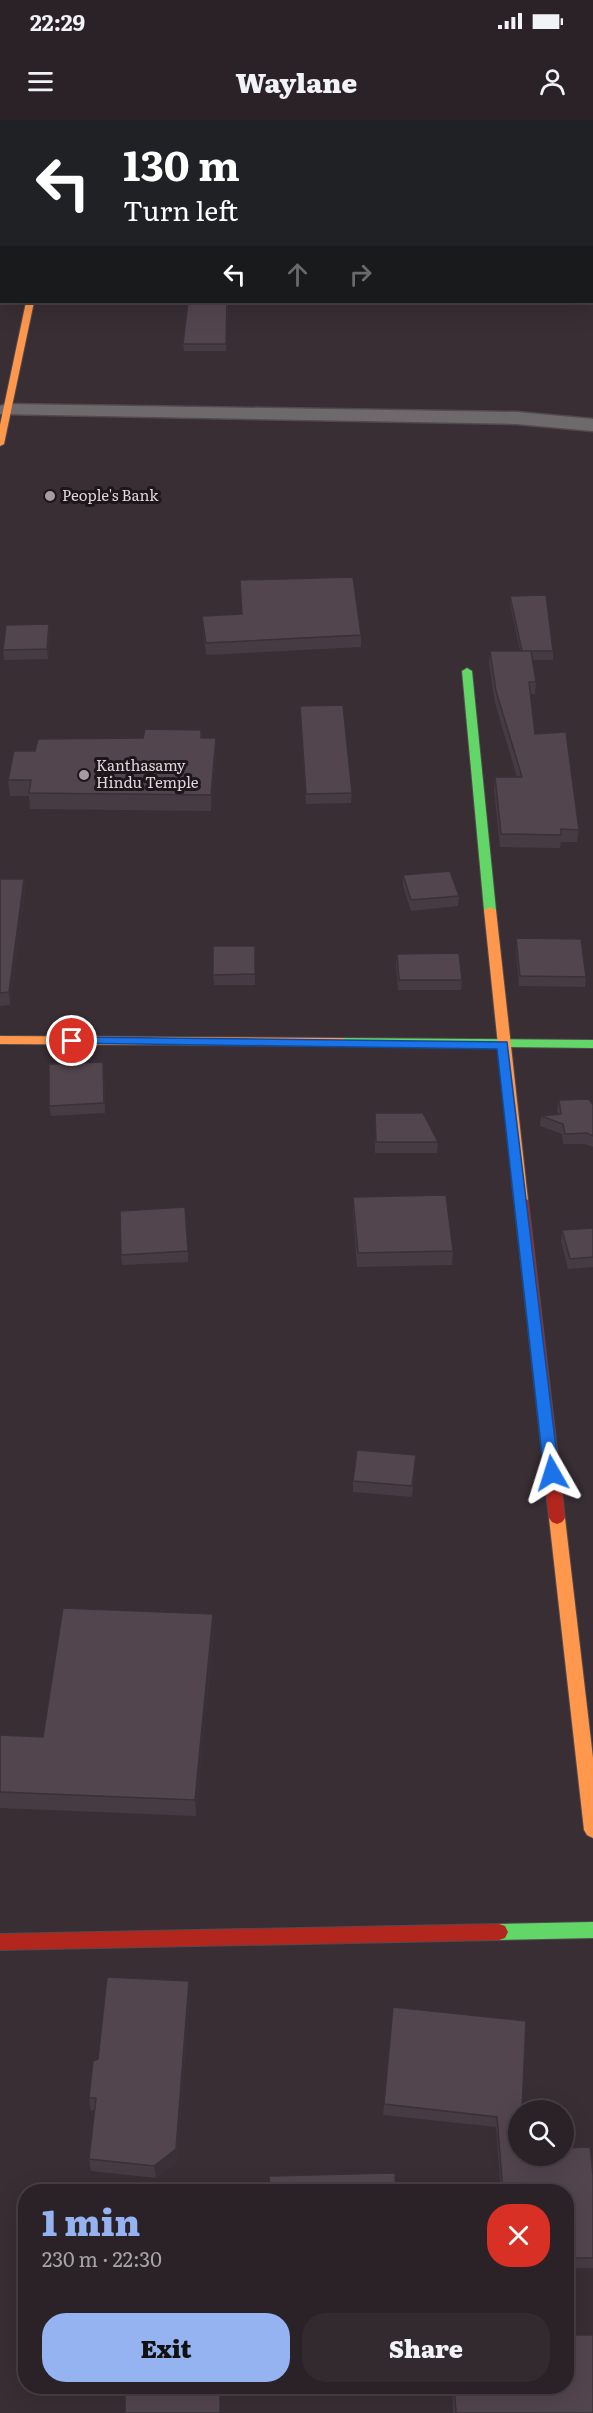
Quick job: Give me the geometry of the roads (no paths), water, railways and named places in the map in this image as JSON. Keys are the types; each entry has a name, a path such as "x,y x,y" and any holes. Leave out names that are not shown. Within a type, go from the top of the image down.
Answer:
{"main road":[{"path":"0,444 30,303"},
{"path":"467,671 503,1045 593,1830"},
{"path":"0,1040 593,1044"},
{"path":"0,1942 593,1929"}],"street":[{"path":"7,410 517,418 593,425"}],"place":[{"name":"People's Bank","path":"50,496"},
{"name":"Kanthasamy Hindu Temple","path":"84,775"}]}
